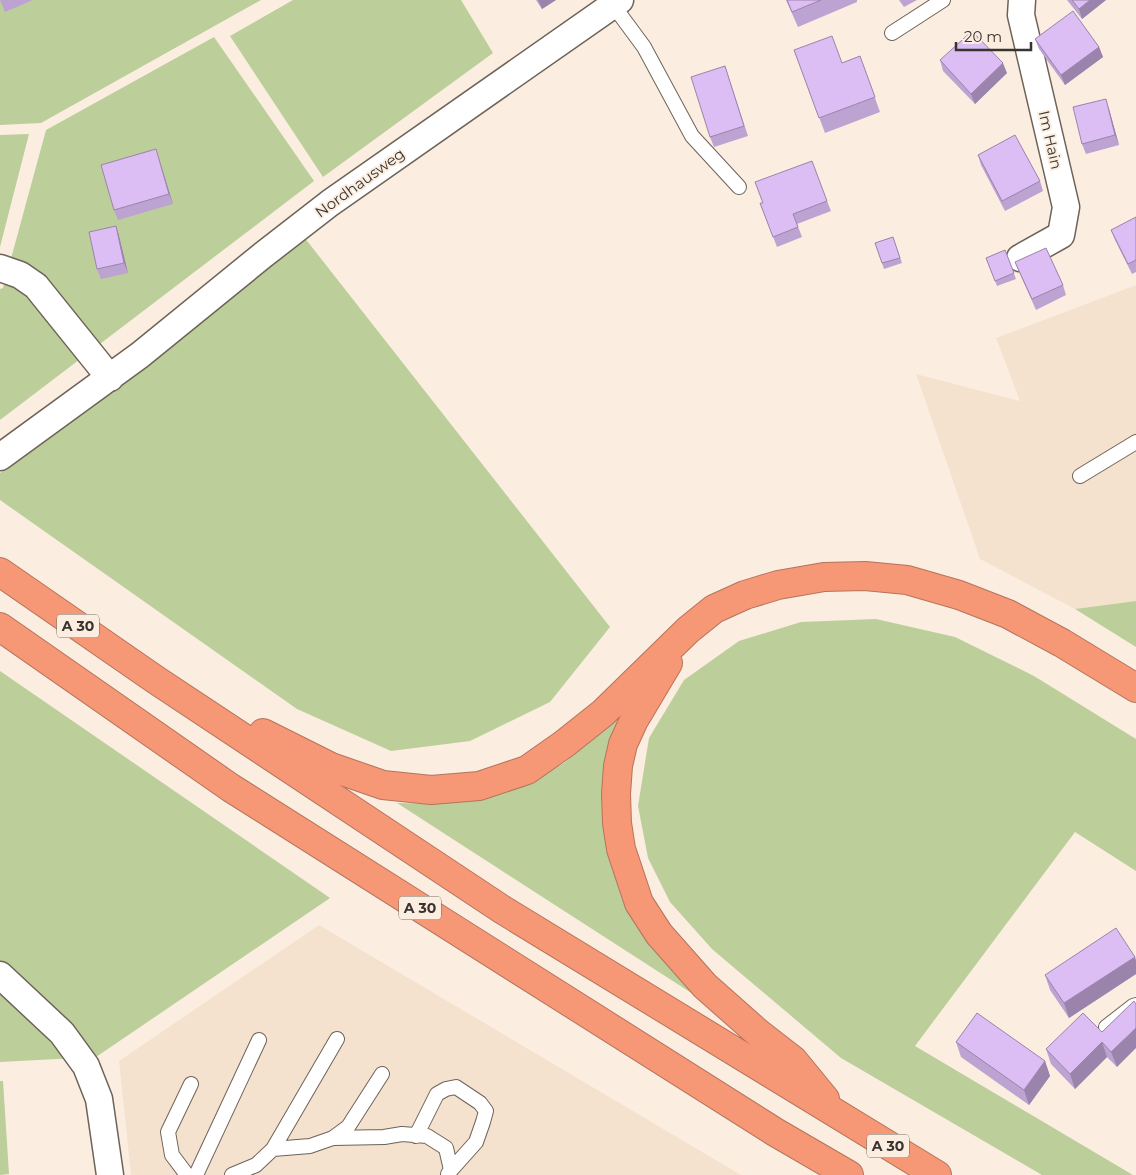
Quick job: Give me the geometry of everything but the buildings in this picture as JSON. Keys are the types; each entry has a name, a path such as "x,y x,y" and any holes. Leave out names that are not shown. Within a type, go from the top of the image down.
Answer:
{"highway":[{"name":"A 30","path":"0,572 156,680 502,910 937,1175"},
{"path":"156,680 331,768 383,785 431,790 479,786 527,770 564,744 603,713 688,630 714,609 745,595 778,585 824,577 865,576 907,580 959,595 1008,614 1062,643 1136,688"},
{"name":"A 30","path":"0,627 231,788 775,1132 849,1175"},
{"path":"688,630 634,720 623,744 618,766 616,794 620,850 640,903 659,934 705,986 756,1032 793,1060 839,1116"}],"street":[{"name":"Im Hain","path":"1020,258 1061,235 1066,207 1021,15 1022,0"},
{"name":"Nordhausweg","path":"0,457 140,355 330,203 616,2"},
{"path":"0,268 20,275 36,286 110,378"},
{"path":"0,975 62,1033 86,1066 99,1099 110,1175"}],"lane":[{"path":"892,33 943,0"},
{"path":"616,2 644,47 692,136 739,186"},
{"path":"1080,476 1136,442"},
{"path":"1106,1027 1136,1005"},
{"path":"232,1175 256,1165 273,1149 337,1039"},
{"path":"196,1175 259,1040"},
{"path":"273,1149 310,1146 333,1138 348,1127 382,1074"},
{"path":"187,1175 172,1155 168,1132 191,1084"},
{"path":"416,1136 438,1094 446,1089 456,1087 480,1103 486,1111 476,1142 449,1172"},
{"path":"333,1138 384,1137 402,1134 427,1136 446,1148 449,1172"}],"shaded area":[{"path":"1136,285 1136,601 1075,609 980,559 916,374 1020,401 996,338"},
{"path":"319,925 741,1175 131,1175 119,1061"}],"green space":[{"path":"0,0 261,0 41,123 0,125"},
{"path":"293,0 461,0 493,53 323,177 230,36"},
{"path":"214,37 314,181 0,420 0,289 3,288 46,130"},
{"path":"29,134 0,247 0,135"},
{"path":"304,237 610,627 550,702 470,741 391,751 297,709 0,500 0,473"},
{"path":"1136,601 1136,647 1075,609"},
{"path":"876,619 955,637 1034,676 1136,739 1136,871 1075,832 915,1046 1133,1175 1042,1175 841,1058 712,949 670,902 648,858 638,806 649,738 684,680 739,641 801,622"},
{"path":"0,671 330,898 96,1057 0,1062"},
{"path":"625,710 633,911 693,994 397,803 435,804 479,800 524,786 564,763"},
{"path":"0,1081 3,1081 9,1174 0,1175"}]}
